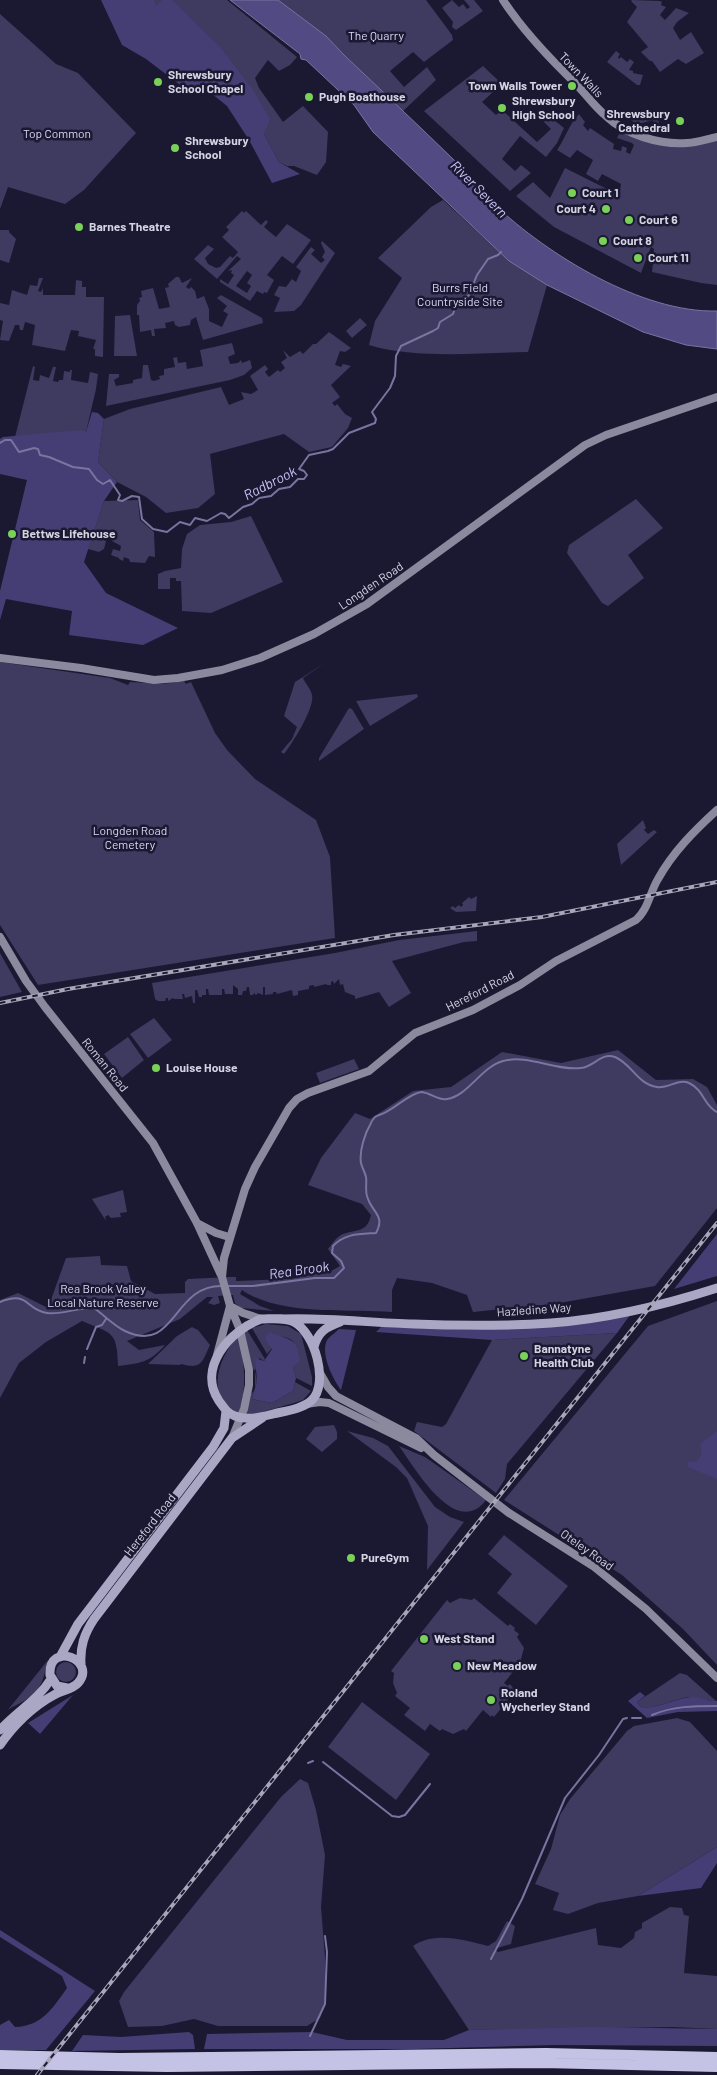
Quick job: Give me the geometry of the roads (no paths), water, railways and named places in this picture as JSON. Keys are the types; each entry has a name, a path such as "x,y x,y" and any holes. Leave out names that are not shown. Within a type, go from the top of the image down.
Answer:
{"highway":[{"path":"0,2055 67,2057 546,2053 717,2057"},
{"path":"0,2064 60,2067 168,2067 543,2063 717,2067"}],"main road":[{"name":"Hazledine Way","path":"260,1319 476,1325 552,1323 646,1308 717,1288"},
{"path":"260,1319 240,1330 217,1355 213,1368 211,1382 213,1392 226,1411 242,1418 264,1416 306,1404 317,1391 319,1371 314,1347 307,1332 292,1321 282,1319"},
{"name":"Hazledine Way","path":"314,1347 316,1338 321,1332 339,1322 348,1320"},
{"name":"Hereford Road","path":"60,1657 78,1624 213,1447 224,1428 226,1411"},
{"name":"Hereford Road","path":"80,1664 82,1642 94,1619 232,1438 264,1416"},
{"path":"0,1745 20,1722 40,1704 67,1688 74,1686 80,1680 82,1674 80,1664 70,1656 60,1657 50,1666 51,1679 57,1686 67,1688"},
{"path":"0,1730 40,1694 51,1679"}],"street":[{"name":"Town Walls","path":"503,0 548,57 607,118 625,129 664,142 686,143 717,137"},
{"name":"Longden Road","path":"0,658 81,668 154,680 178,678 222,670 260,658 314,634 367,604 585,445 606,435 717,397"},
{"name":"Hereford Road","path":"217,1355 230,1306 222,1277 224,1258 239,1204 255,1167 281,1120 297,1099 322,1087 369,1070 415,1033 473,1010 520,985 556,961 640,916 655,885 682,844 717,810"},
{"name":"Roman Road","path":"0,937 26,981 45,1007 153,1143 197,1223 222,1277"},
{"path":"197,1223 216,1233 229,1237"},
{"path":"230,1306 260,1319"},
{"path":"230,1306 240,1330 249,1370 249,1385 242,1418 232,1438"},
{"name":"Oteley Road","path":"319,1371 328,1387 336,1396 416,1438 434,1455 509,1513 572,1552 622,1588 717,1678"},
{"name":"Oteley Road","path":"306,1404 328,1403 401,1437 434,1455"}],"water":[{"name":"River Severn","path":"230,0 278,0 326,36 454,160 495,205 542,243 569,261 598,278 628,292 688,309 717,311 717,349 686,345 643,332 547,285 509,261 373,132 354,105 306,60 301,59 300,54"}],"waterway":[{"name":"Radbrook","path":"0,443 5,440 11,440 19,452 34,448 38,449 40,455 73,467 89,469 97,480 103,484 110,480 120,495 118,500 122,501 132,496 139,497 142,519 153,529 167,532 180,522 190,525 195,518 207,521 221,513 229,518 259,498 271,496 279,489 290,487 298,479 304,479 307,475 299,469 309,455 333,449 349,433 375,423 376,419 372,412 390,388 395,376 396,356 401,346 438,328 440,322 453,314 455,308 469,295 477,275 488,259 501,252"},
{"name":"Rea Brook","path":"227,1286 253,1286 315,1278 334,1278 344,1268 341,1261 332,1253 333,1246 348,1236 376,1233 379,1227 379,1218 367,1196 366,1177 361,1165 365,1137 374,1118 418,1093 422,1092 444,1099 455,1097 488,1069 503,1061 513,1059 561,1067 581,1068 606,1056 615,1057 650,1085 665,1087 681,1082 689,1083 698,1090 709,1106 717,1112"},
{"name":"Rea Brook","path":"0,1302 16,1298 22,1299 34,1308 47,1313 94,1308 121,1329 142,1336 155,1334 165,1327 193,1296 206,1289 222,1286"},
{"path":"87,1349 96,1327 102,1325 106,1319"},
{"path":"84,1363 85,1357"},
{"path":"652,1715 676,1708 717,1706"},
{"path":"491,1959 522,1899 565,1798 599,1755 623,1719 627,1718"},
{"path":"632,1718 641,1718"},
{"path":"308,1763 313,1761"},
{"path":"323,1762 392,1816 399,1817 405,1815 430,1784"},
{"path":"310,2036 325,2004 327,1952 325,1936"}],"railway":[{"path":"0,1003 68,989 394,935 542,917 717,882"},
{"path":"37,2075 717,1223"}],"place":[{"name":"Shrewsbury School Chapel","path":"158,82"},
{"name":"Town Walls Tower","path":"572,86"},
{"name":"Pugh Boathouse","path":"309,97"},
{"name":"Shrewsbury High School","path":"502,108"},
{"name":"Shrewsbury Cathedral","path":"680,121"},
{"name":"Shrewsbury School","path":"175,148"},
{"name":"Court 1","path":"572,193"},
{"name":"Court 4","path":"606,209"},
{"name":"Court 6","path":"629,220"},
{"name":"Barnes Theatre","path":"79,227"},
{"name":"Court 8","path":"603,241"},
{"name":"Court 11","path":"638,258"},
{"name":"Bettws Lifehouse","path":"12,534"},
{"name":"Louise House","path":"156,1068"},
{"name":"Bannatyne Health Club","path":"524,1356"},
{"name":"PureGym","path":"351,1558"},
{"name":"West Stand","path":"424,1639"},
{"name":"New Meadow","path":"457,1666"},
{"name":"Roland Wycherley Stand","path":"491,1700"}],"park label":[{"name":"The Quarry","path":"376,36"},
{"name":"Top Common","path":"57,134"},
{"name":"Burrs Field Countryside Site","path":"460,295"},
{"name":"Longden Road Cemetery","path":"130,838"},
{"name":"Rea Brook Valley Local Nature Reserve","path":"103,1296"}]}
